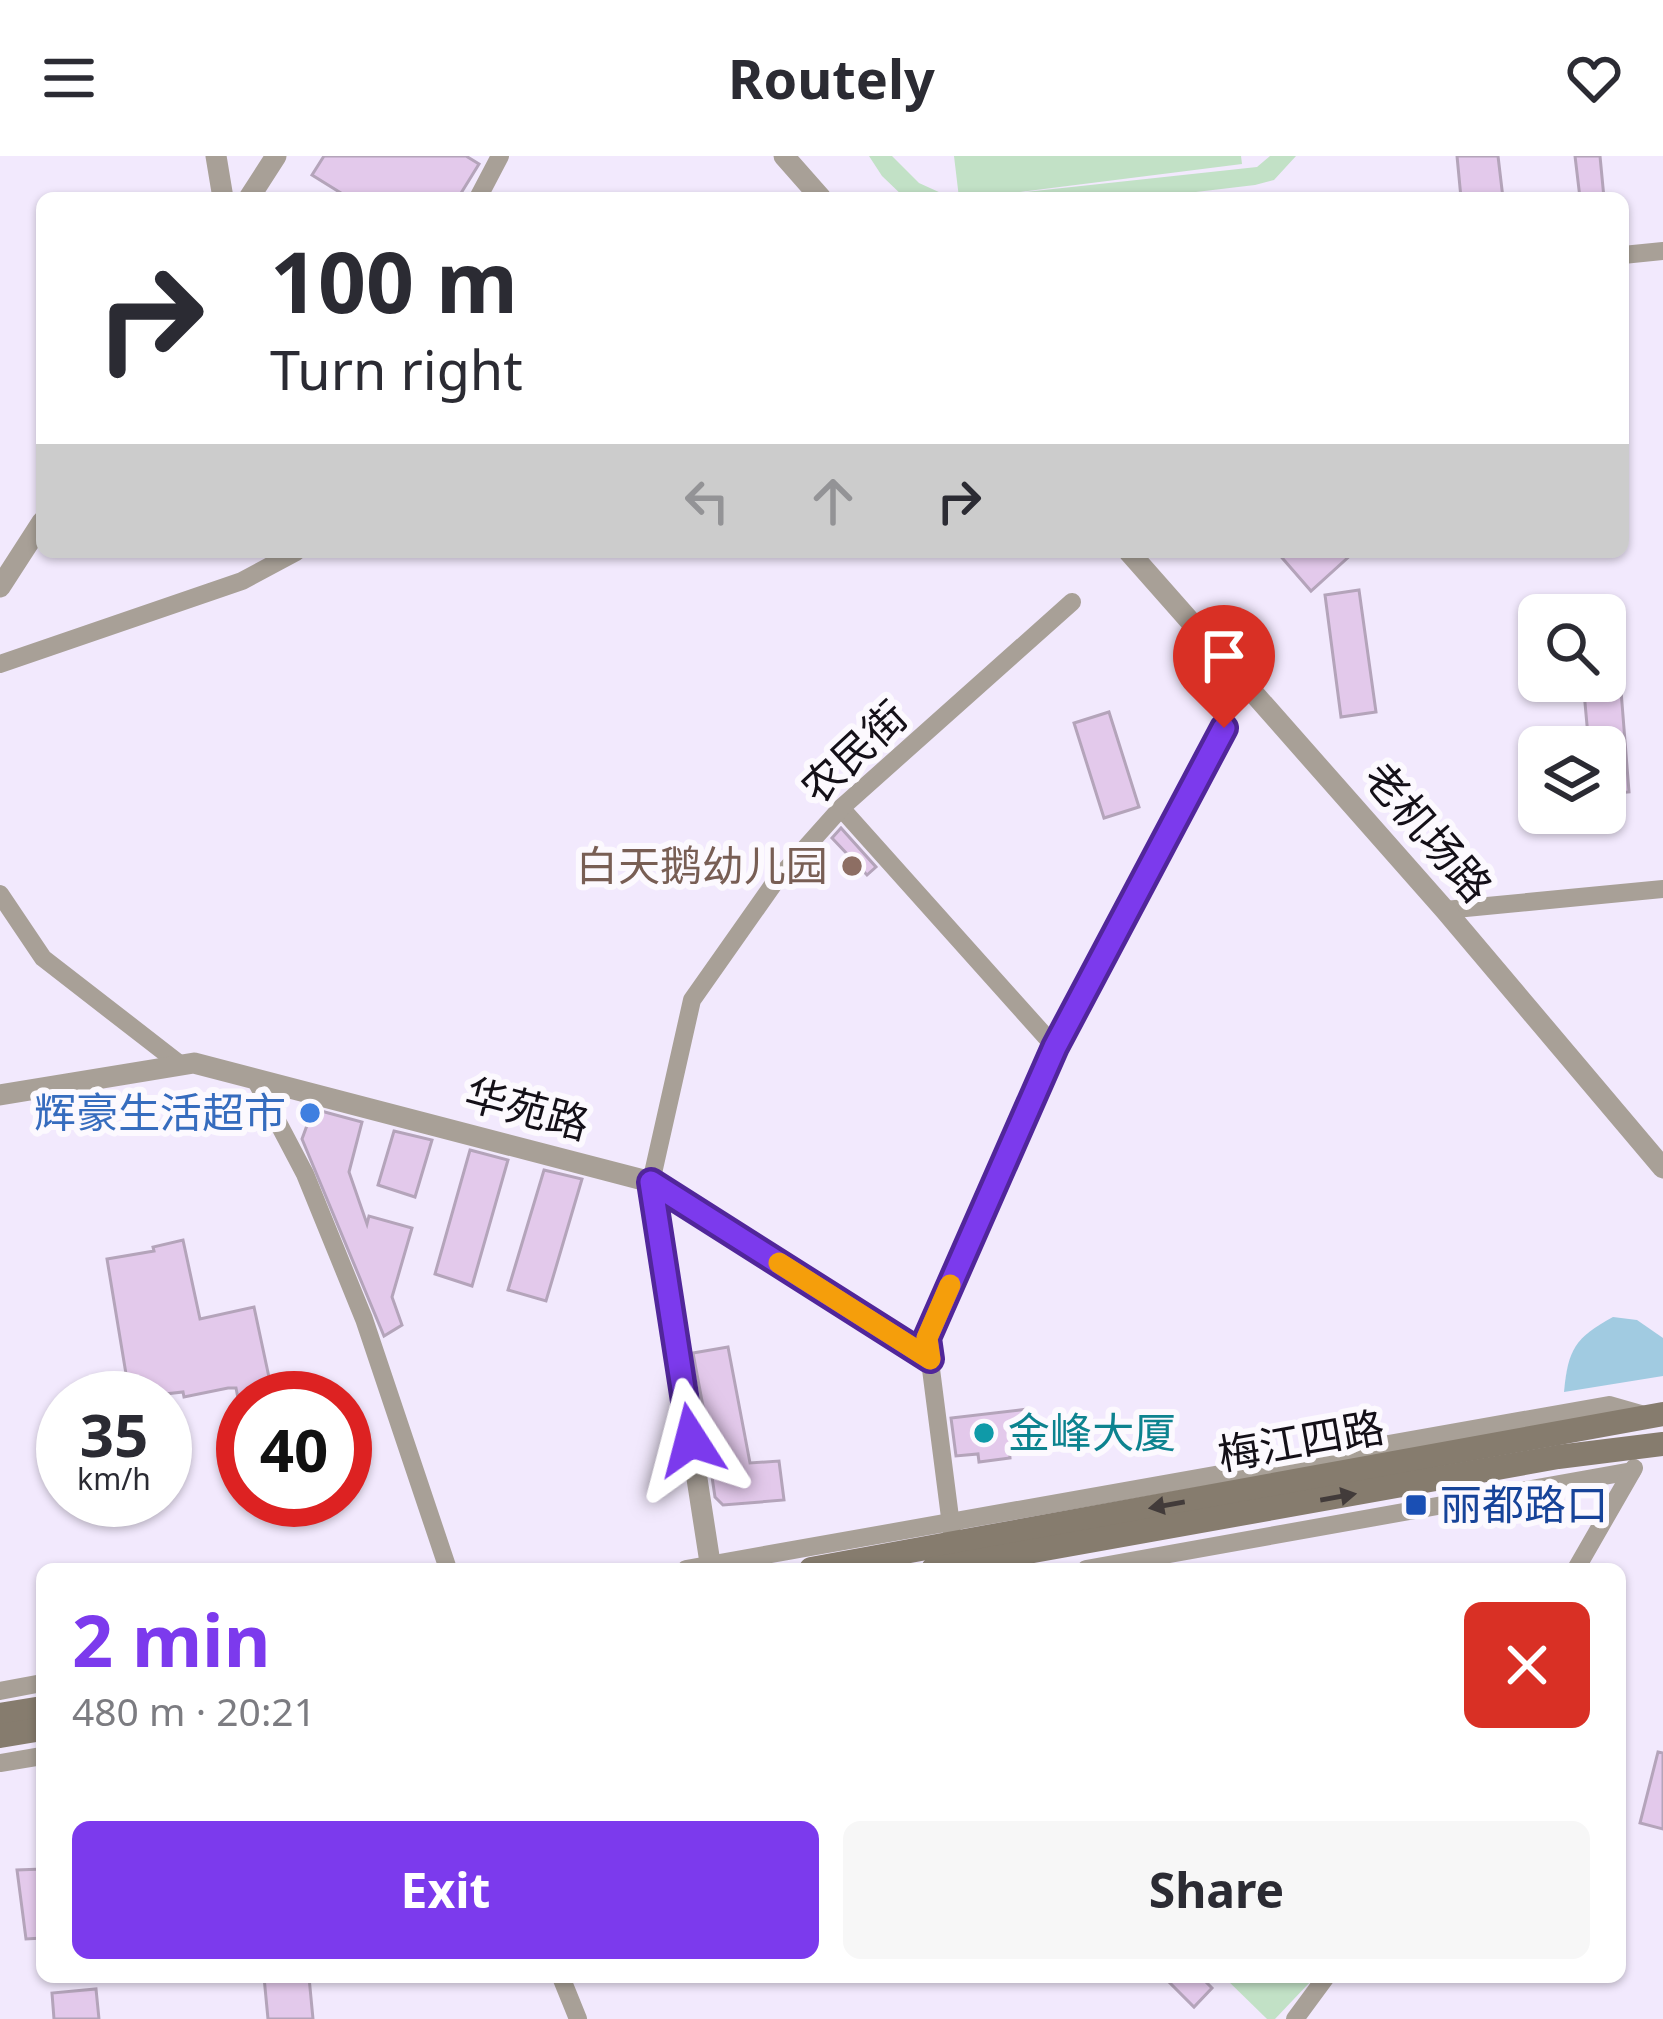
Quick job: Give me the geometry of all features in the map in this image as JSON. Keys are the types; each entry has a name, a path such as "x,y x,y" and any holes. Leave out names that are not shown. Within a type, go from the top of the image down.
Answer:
{"main road":[{"name":"梅江四路","path":"944,1557 1659,1416"},
{"name":"梅江四路","path":"878,1563 944,1557 1558,1457 1653,1446"},
{"path":"0,1715 36,1709"},
{"path":"0,1736 36,1730"}],"street":[{"path":"216,156 222,192"},
{"path":"253,192 276,156"},
{"path":"481,192 500,156"},
{"path":"784,156 816,192"},
{"path":"1629,254 1663,250"},
{"path":"0,587 36,531"},
{"path":"0,664 242,581 285,558"},
{"name":"老机场路","path":"1134,558 1445,910 1663,1168"},
{"name":"农民街","path":"651,1182 692,1000 775,882 841,808 1072,602"},
{"path":"944,1557 927,1338 1055,1047 1224,728"},
{"path":"841,808 1055,1047"},
{"path":"1445,910 1663,889"},
{"path":"0,893 43,958 181,1065"},
{"name":"华苑路","path":"0,1095 194,1063 651,1182"},
{"path":"255,1079 305,1174 364,1319 446,1563"},
{"path":"651,1182 930,1359"},
{"path":"651,1182 710,1563"},
{"path":"720,1563 1609,1405 1659,1416"},
{"path":"1579,1563 1632,1472 1653,1446"},
{"path":"1120,1563 1632,1472"},
{"path":"0,1690 36,1684"},
{"path":"0,1763 36,1757"},
{"path":"563,1983 578,2019"},
{"path":"1295,2019 1322,1983"}],"green space":[{"path":"869,156 892,156 919,183 939,192 899,192"},
{"path":"954,156 1241,156 1242,164 1021,192 958,192"},
{"path":"1270,156 1296,156 1274,180 1196,192 1025,192 1257,167"},
{"path":"1230,1983 1309,1983 1275,2019 1267,2019"}],"water":[{"path":"1613,1317 1637,1320 1663,1338 1663,1376 1564,1392 1576,1346"}],"building":[{"path":"324,156 466,156 479,164 462,192 339,192 312,175"},
{"path":"1457,156 1498,156 1502,192 1460,192"},
{"path":"1575,156 1600,156 1603,192 1579,192"},
{"path":"1282,558 1347,558 1311,591"},
{"path":"1359,590 1376,712 1341,717 1325,595"},
{"path":"1585,702 1622,702 1624,726 1587,726"},
{"path":"1109,712 1139,807 1104,818 1074,723"},
{"path":"841,828 876,867 867,875 832,838"},
{"path":"321,1111 362,1122 349,1172 367,1224 369,1216 412,1228 392,1297 402,1325 384,1336 302,1139 309,1120"},
{"path":"394,1131 432,1140 415,1197 378,1185"},
{"path":"470,1150 508,1160 472,1286 435,1274"},
{"path":"544,1170 582,1179 546,1301 508,1290"},
{"path":"183,1240 200,1319 254,1307 268,1371 216,1371 216,1390 192,1395 192,1371 126,1371 107,1259 154,1251 153,1247"},
{"path":"728,1347 750,1463 779,1461 784,1500 723,1505 715,1497 693,1353"},
{"name":"金峰大厦","path":"1028,1409 1030,1424 1023,1424 1025,1444 1009,1446 1010,1458 979,1462 978,1454 956,1456 951,1418"},
{"path":"1658,1752 1663,1753 1663,1829 1640,1823"},
{"path":"36,1869 36,1938 26,1939 17,1870"},
{"path":"265,1983 310,1983 313,2019 268,2019"},
{"path":"1170,1983 1207,1983 1212,1988 1194,2007"},
{"path":"96,1989 99,2019 54,2019 52,1993"}],"slow traffic":[{"path":"779,1263 930,1359 927,1338 950,1285"}],"place":[{"name":"白天鹅幼儿园","path":"852,866"},
{"name":"辉豪生活超市","path":"310,1113"},
{"name":"金峰大厦","path":"984,1433"},
{"name":"丽都路口","path":"1416,1505"}],"route":[{"path":"691,1440 651,1182 930,1359 927,1338 1055,1047 1224,728"}]}
